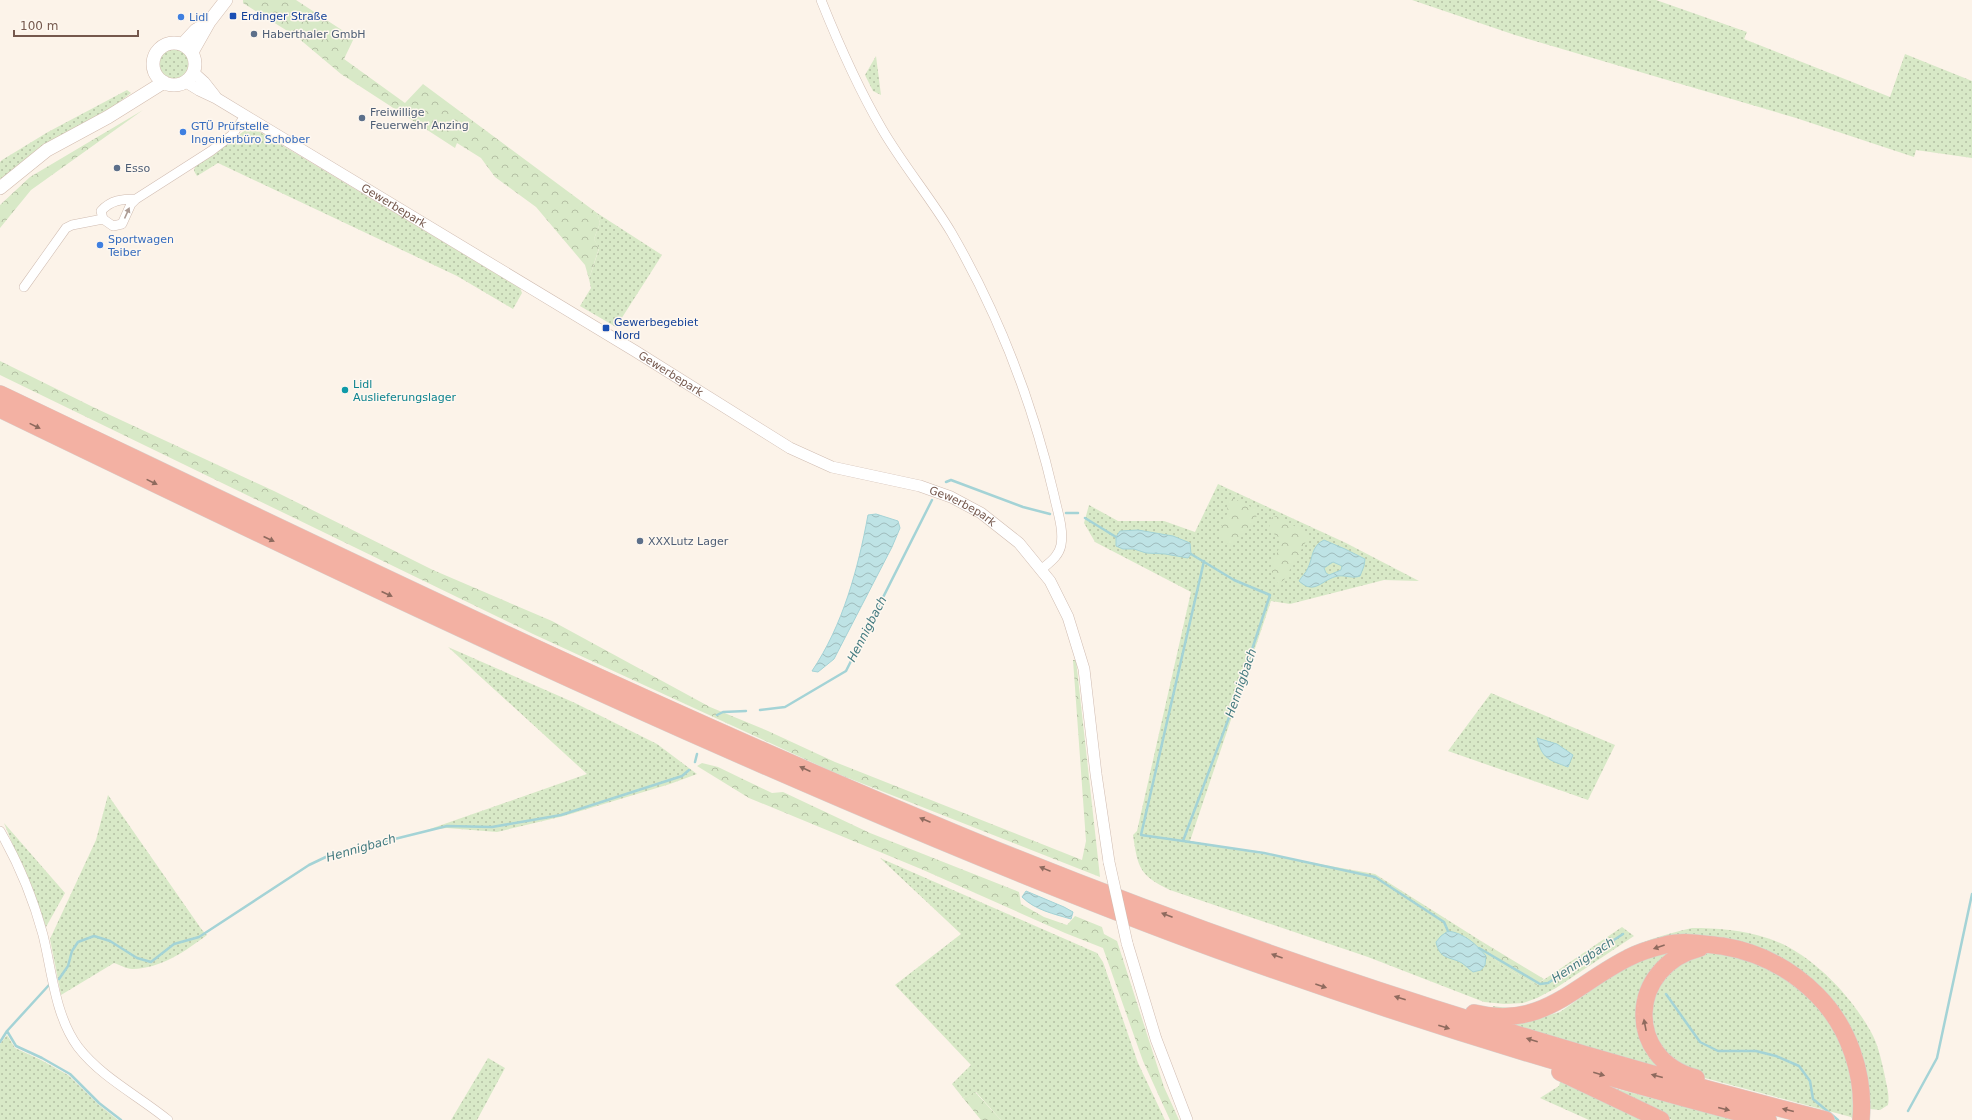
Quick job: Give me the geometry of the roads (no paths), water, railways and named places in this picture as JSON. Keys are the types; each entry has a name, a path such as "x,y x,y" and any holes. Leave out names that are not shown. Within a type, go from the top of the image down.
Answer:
{"highway":[{"path":"0,394 491,628 809,771 965,837 1121,898 1309,967 1437,1010 1602,1061 1826,1120"},
{"path":"0,409 390,596 573,681 746,758 947,844 1216,949 1381,1007 1597,1074 1768,1120"},
{"path":"1437,1010 1459,1010 1487,1017 1530,1014 1556,1004 1628,958 1667,944 1690,942 1740,950 1774,962 1792,973 1809,986 1823,1001 1837,1020 1845,1034 1856,1065 1860,1084 1861,1120"},
{"path":"1711,945 1690,950 1677,956 1659,972 1646,997 1643,1009 1644,1024 1648,1038 1666,1063 1687,1076 1718,1084 1735,1097"},
{"path":"1508,1047 1522,1057 1565,1074 1661,1120"}],"main road":[{"path":"187,48 196,30 209,22 226,0"},
{"path":"172,43 187,48 196,63 190,77 174,85 159,78 153,61 158,50 172,43"},
{"path":"0,188 47,150 108,117 159,78"}],"street":[{"path":"821,0 844,56 883,131 936,209 966,261 998,327 1021,384 1044,451 1062,532 1059,551 1042,569"},
{"name":"Gewerbepark","path":"190,77 198,90 216,98 622,343 790,448 832,467 920,486 969,505 1003,530 1042,569 1063,605 1081,652 1096,774 1109,862 1127,943 1156,1039 1187,1120"},
{"path":"136,199 120,199 107,204 101,212 103,219 113,226 122,224 131,204 136,199 211,151 232,135 245,116"},
{"path":"24,287 66,228 72,225 103,219"},
{"path":"0,831 23,874 43,934 59,1004 77,1046 89,1060 104,1073 168,1120"}],"water":[{"path":"876,514 898,521 900,528 892,547 834,659 818,672 812,671 823,653 841,616 854,576 868,515"},
{"path":"1138,530 1173,536 1190,543 1191,554 1188,558 1165,554 1146,553 1134,549 1123,549 1116,546 1116,537 1120,531"},
{"path":"1324,540 1365,559 1360,576 1338,576 1314,587 1305,585 1299,581 1310,564 1313,552","holes":["1333,562 1342,566 1341,570 1329,575 1326,573 1324,568"]},
{"path":"1537,738 1557,744 1573,755 1568,767 1547,758 1541,750"},
{"path":"1026,891 1073,912 1071,919 1045,911 1033,905 1022,897"},
{"path":"1448,931 1459,934 1469,940 1486,956 1485,965 1481,970 1473,972 1462,963 1446,957 1440,952 1436,942"}],"waterway":[{"name":"Hennigbach","path":"946,482 951,480 1023,507 1050,514"},
{"name":"Hennigbach","path":"760,710 785,707 846,671 932,500"},
{"name":"Hennigbach","path":"1066,513 1078,513"},
{"name":"Hennigbach","path":"1085,518 1116,537"},
{"name":"Hennigbach","path":"1191,554 1234,580 1270,595 1234,704 1183,841 1264,853 1375,877 1444,922 1448,931"},
{"name":"Hennigbach","path":"1183,841 1141,835 1204,561"},
{"name":"Hennigbach","path":"717,715 723,712 746,711"},
{"name":"Hennigbach","path":"695,762 697,754"},
{"name":"Hennigbach","path":"59,979 68,966 72,951 78,942 94,936 110,941 137,958 151,962 174,944 199,937 309,865 330,855 447,826 492,827 561,815 682,776 689,770"},
{"path":"1908,1111 1937,1058 1972,894"},
{"name":"Hennigbach","path":"1479,948 1540,984 1548,983 1623,934"},
{"name":"Hennigbach","path":"0,1042 7,1031 49,985"},
{"name":"Hennigbach","path":"1666,994 1700,1042 1718,1051 1756,1051 1776,1056 1799,1066 1810,1081 1813,1099 1838,1120"},
{"path":"7,1031 16,1046 42,1058 70,1074 99,1103 121,1120"}],"place":[{"name":"Erdinger Straße","path":"233,16"},
{"name":"Lidl","path":"181,17"},
{"name":"Haberthaler GmbH","path":"254,34"},
{"name":"Freiwillige Feuerwehr Anzing","path":"362,118"},
{"name":"GTÜ Prüfstelle Ingenierbüro Schober","path":"183,132"},
{"name":"Esso","path":"117,168"},
{"name":"Sportwagen Teiber","path":"100,245"},
{"name":"Gewerbegebiet Nord","path":"606,328"},
{"name":"Lidl Auslieferungslager","path":"345,390"},
{"name":"XXXLutz Lager","path":"640,541"}]}
